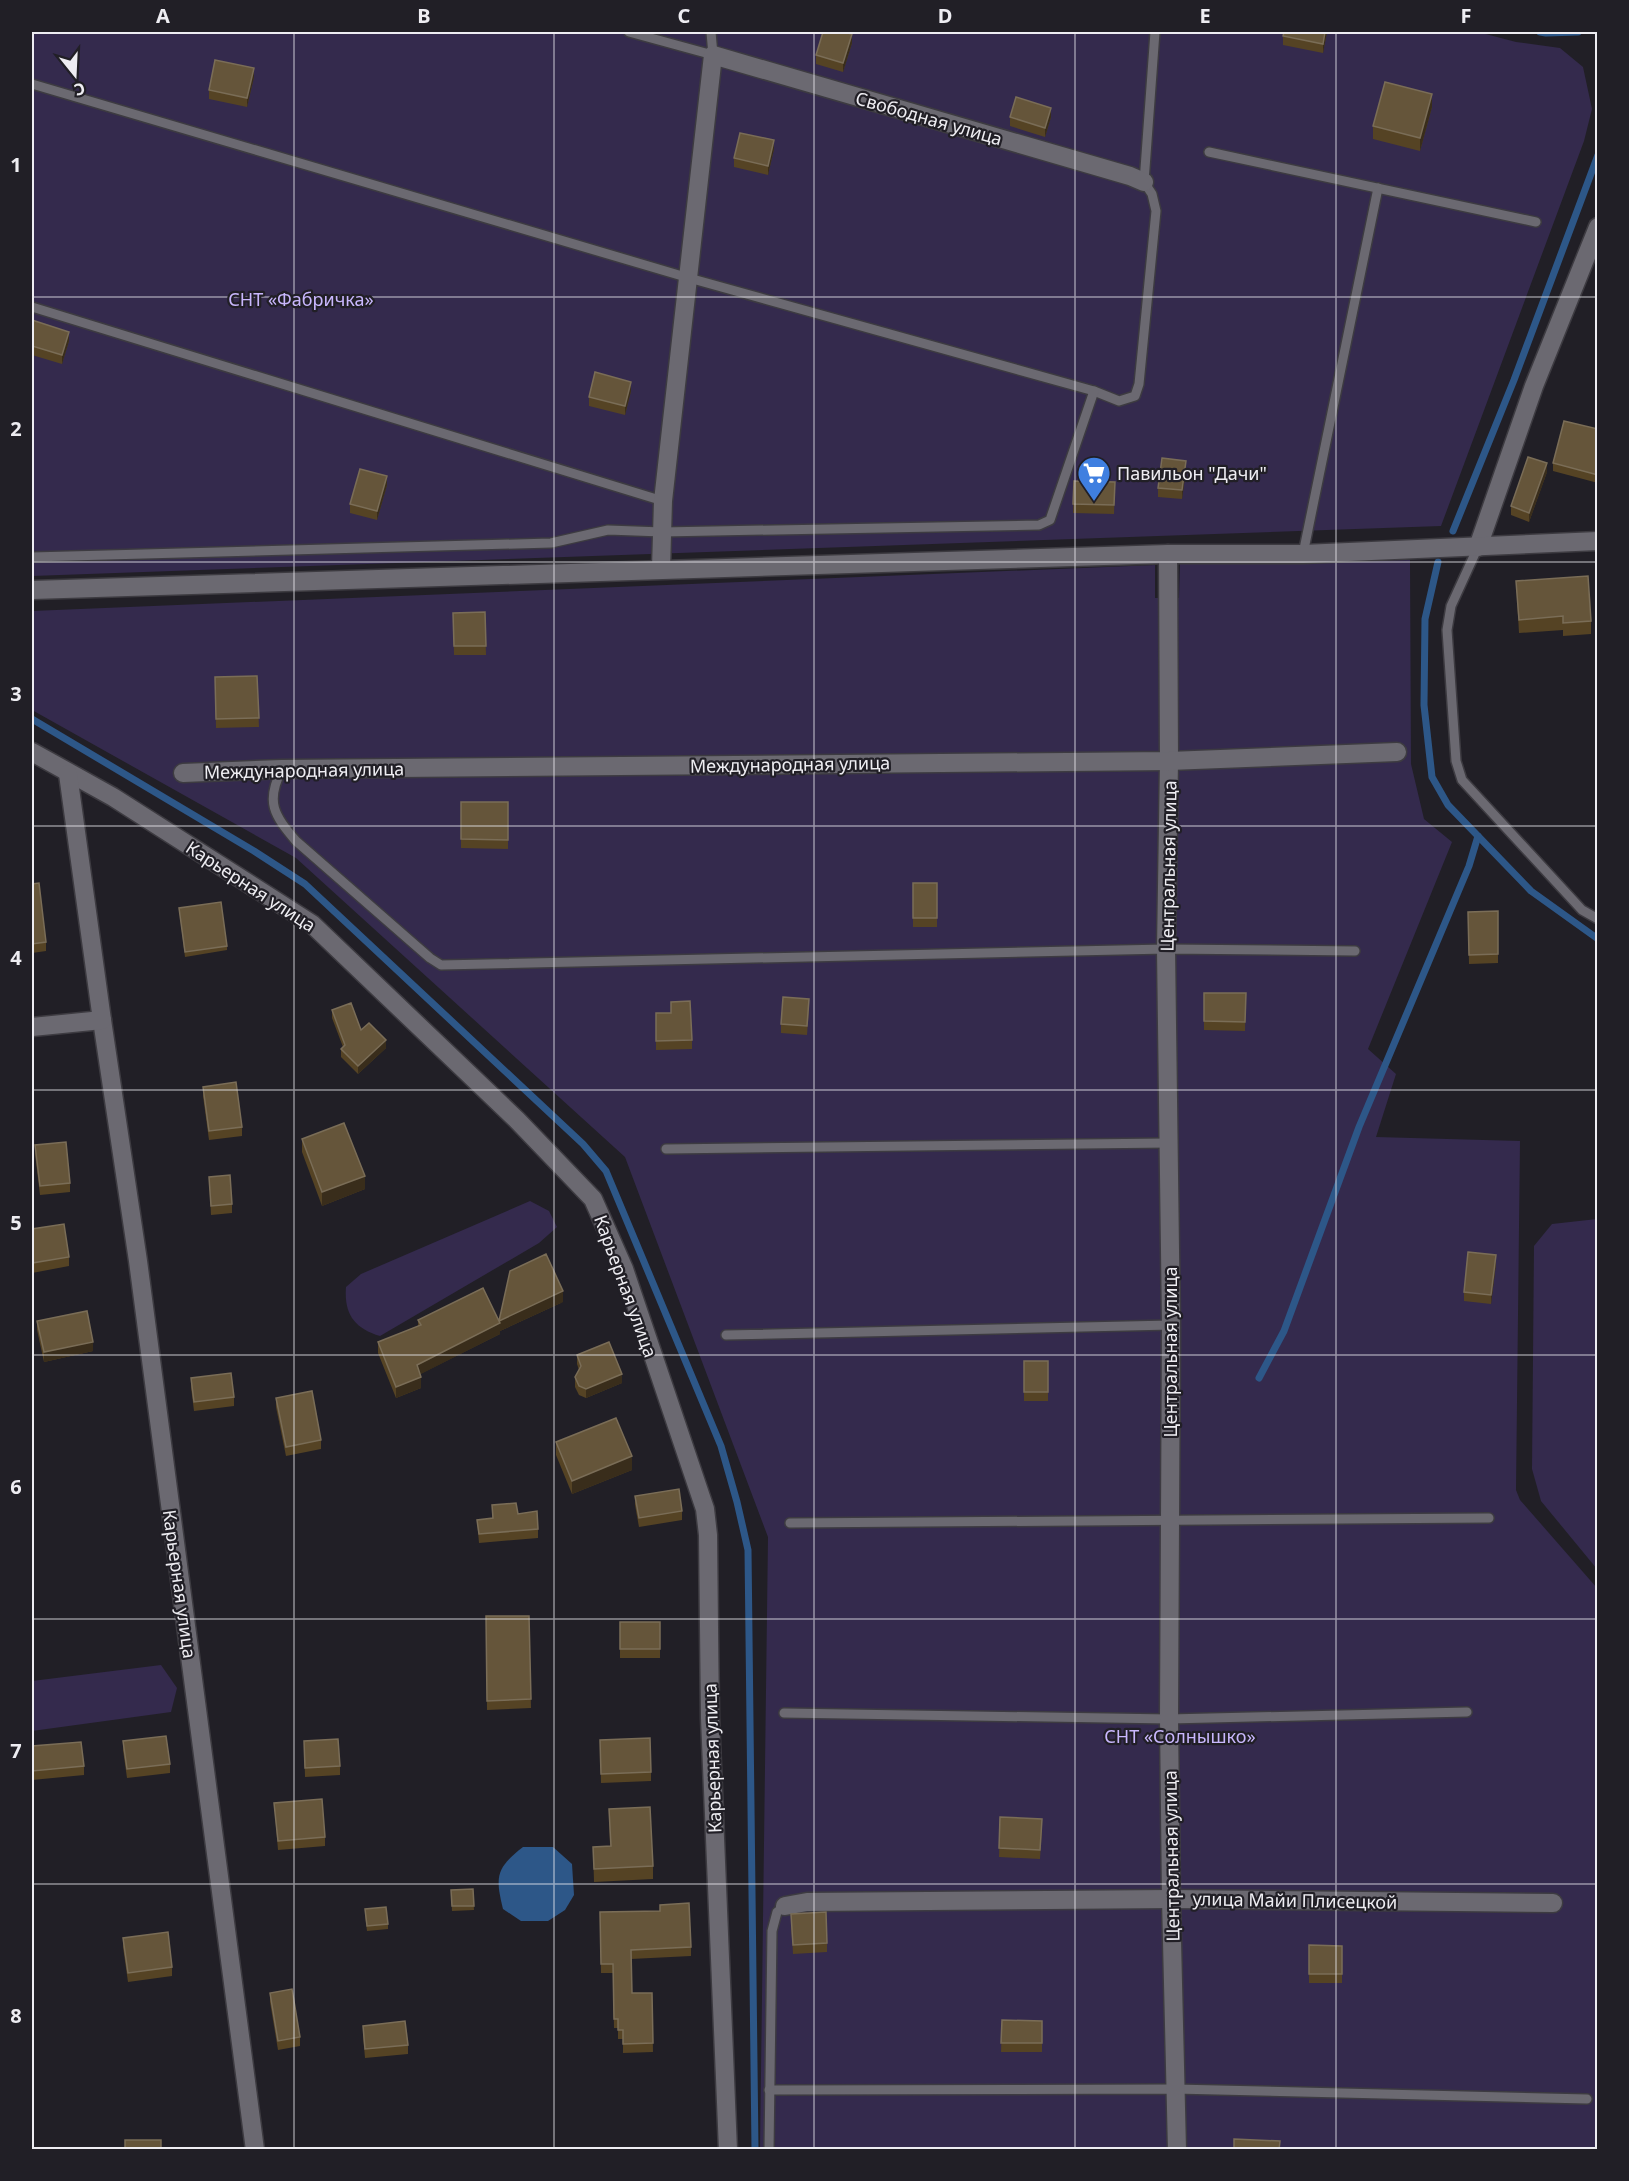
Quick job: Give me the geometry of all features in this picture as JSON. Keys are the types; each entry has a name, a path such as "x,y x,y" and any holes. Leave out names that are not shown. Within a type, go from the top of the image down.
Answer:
{"street":[{"name":"Свободная улица","path":"713,56 1130,176 1144,182"},
{"path":"661,569 663,501 713,56"},
{"path":"1478,546 1534,386 1598,227"},
{"path":"32,590 1168,554 1303,554 1598,540"},
{"name":"Центральная улица","path":"1168,554 1169,761 1166,950 1171,1325 1169,1719 1177,2150"},
{"path":"32,752 68,774"},
{"name":"Международная улица","path":"183,773 282,769 1169,761 1397,752"},
{"name":"Карьерная улица","path":"68,774 138,1261 255,2150"},
{"name":"Карьерная улица","path":"68,774 113,797 312,924 517,1120 593,1199 624,1269 705,1509 708,1534 710,1718 728,2150"},
{"path":"32,1027 102,1020"},
{"name":"улица Майи Плисецкой","path":"785,1906 807,1902 1171,1899 1553,1903"}],"lane":[{"path":"629,32 713,56 711,32"},
{"path":"32,84 689,278 1094,391 1119,401 1135,396 1139,384 1156,211 1152,194 1144,182 1155,32"},
{"path":"1209,152 1536,222"},
{"path":"1303,554 1378,188"},
{"path":"32,308 663,501"},
{"path":"32,557 551,543 608,530 662,532 1039,525 1050,520 1094,391"},
{"path":"1478,546 1451,606 1447,630 1456,761 1462,780 1582,910 1598,919"},
{"path":"282,769 274,784 272,802 278,820 296,841 430,958 441,965 1166,950 1355,951"},
{"path":"666,1149 1168,1143"},
{"path":"726,1335 1171,1325"},
{"path":"790,1523 1490,1518"},
{"path":"784,1713 1169,1719 1467,1712"},
{"path":"769,2150 772,1931 777,1912 785,1906"},
{"path":"770,2090 1175,2089 1587,2099"}],"green space":[{"name":"СНТ «Фабричка»","path":"32,32 1478,32 1516,42 1560,48 1583,67 1592,109 1584,141 1441,526 32,576"},
{"name":"СНТ «Солнышко»","path":"1410,560 1411,764 1424,819 1452,842 1368,1049 1396,1074 1376,1137 1520,1141 1516,1490 1520,1500 1597,1588 1597,2149 760,2149 768,1537 625,1157 296,858 32,710 32,611 1155,565 1155,598 1179,598 1180,564"},
{"path":"530,1201 549,1211 557,1227 539,1243 380,1336 363,1329 353,1319 347,1305 346,1287 361,1274"},
{"path":"1598,1219 1597,1569 1541,1501 1532,1469 1534,1246 1552,1224"},
{"path":"161,1665 177,1688 171,1712 32,1731 32,1681"}],"water":[{"path":"523,1847 553,1847 572,1864 574,1895 565,1910 548,1921 521,1921 503,1909 499,1888 500,1874 507,1861"}],"building":[{"path":"823,32 852,34 843,63 816,55"},
{"path":"1284,32 1325,32 1323,44 1283,36"},
{"path":"215,60 254,68 247,98 209,90"},
{"path":"1385,82 1432,94 1420,138 1373,126"},
{"path":"1016,97 1051,108 1045,128 1010,117"},
{"path":"740,133 774,140 768,166 734,158"},
{"path":"32,320 69,332 62,355 32,346"},
{"path":"595,372 631,382 625,406 589,397"},
{"path":"1564,421 1598,429 1598,475 1553,463"},
{"path":"1528,457 1547,463 1529,513 1511,506"},
{"path":"1162,458 1186,461 1182,490 1158,488"},
{"path":"360,469 387,476 377,511 350,504"},
{"name":"Павильон \"Дачи\"","path":"1074,481 1115,482 1114,505 1073,504"},
{"path":"1588,576 1591,621 1563,623 1563,616 1519,620 1516,581"},
{"path":"485,612 486,646 454,646 453,613"},
{"path":"257,676 259,718 216,719 215,677"},
{"path":"461,802 508,802 508,840 461,839"},
{"path":"39,883 46,942 32,944 32,884"},
{"path":"913,883 937,883 937,918 913,918"},
{"path":"221,902 227,946 185,952 179,908"},
{"path":"1498,911 1498,954 1469,955 1468,912"},
{"path":"1204,993 1246,993 1245,1022 1204,1021"},
{"path":"783,997 809,999 807,1026 781,1024"},
{"path":"690,1001 692,1040 656,1041 656,1013 671,1013 671,1002"},
{"path":"351,1003 361,1030 369,1023 386,1040 358,1066 341,1049 345,1045 332,1010"},
{"path":"236,1082 242,1127 209,1131 203,1087"},
{"path":"344,1123 365,1176 322,1192 302,1139"},
{"path":"66,1142 70,1183 40,1186 35,1145"},
{"path":"230,1175 232,1204 211,1206 209,1177"},
{"path":"64,1224 69,1257 32,1263 32,1229"},
{"path":"1468,1252 1496,1255 1491,1295 1464,1292"},
{"path":"546,1254 563,1291 499,1321 510,1271"},
{"path":"483,1288 500,1323 417,1365 421,1377 396,1387 378,1342 421,1325 418,1320"},
{"path":"87,1311 93,1342 44,1352 37,1321"},
{"path":"609,1342 622,1374 586,1389 579,1386 575,1377 581,1366 577,1355"},
{"path":"1024,1361 1048,1361 1048,1392 1024,1392"},
{"path":"231,1373 234,1397 194,1402 191,1378"},
{"path":"312,1391 321,1440 286,1447 276,1398"},
{"path":"616,1418 632,1456 572,1481 556,1442"},
{"path":"679,1489 682,1511 639,1518 635,1496"},
{"path":"516,1503 518,1514 537,1511 538,1529 479,1534 477,1520 493,1518 492,1505"},
{"path":"486,1616 529,1616 531,1699 487,1701"},
{"path":"620,1622 660,1622 660,1649 620,1649"},
{"path":"166,1736 170,1764 127,1769 123,1741"},
{"path":"650,1738 651,1772 601,1774 600,1740"},
{"path":"338,1739 340,1766 305,1768 304,1741"},
{"path":"81,1742 84,1766 32,1771 32,1746"},
{"path":"322,1799 325,1837 278,1841 274,1803"},
{"path":"650,1807 653,1866 594,1869 593,1847 611,1846 609,1809"},
{"path":"1000,1817 1042,1819 1040,1850 999,1848"},
{"path":"473,1889 474,1906 452,1906 451,1890"},
{"path":"689,1903 691,1947 631,1950 632,1993 652,1993 653,2043 623,2044 623,2030 618,2030 618,2019 614,2019 613,1964 601,1964 600,1912 660,1911 660,1905"},
{"path":"386,1907 388,1924 367,1926 365,1909"},
{"path":"826,1912 827,1943 793,1945 791,1914"},
{"path":"168,1932 172,1967 128,1973 123,1938"},
{"path":"1309,1945 1342,1946 1342,1974 1309,1974"},
{"path":"292,1989 300,2037 278,2041 270,1993"},
{"path":"1002,2020 1042,2021 1042,2043 1001,2043"},
{"path":"405,2021 408,2045 365,2049 363,2026"},
{"path":"1234,2139 1280,2141 1279,2150 1234,2150"},
{"path":"125,2140 161,2140 161,2150 125,2150"}],"waterway":[{"path":"1540,32 1578,32"},
{"path":"1453,531 1514,380 1598,155"},
{"path":"1438,562 1425,619 1424,705 1432,777 1448,805 1531,891 1598,939"},
{"path":"32,719 254,851 305,884 583,1144 606,1171 721,1446 748,1550 755,2150"},
{"path":"1259,1378 1284,1331 1359,1127 1469,866 1478,836"}],"place":[{"name":"Павильон \"Дачи\"","path":"1094,502"}]}
